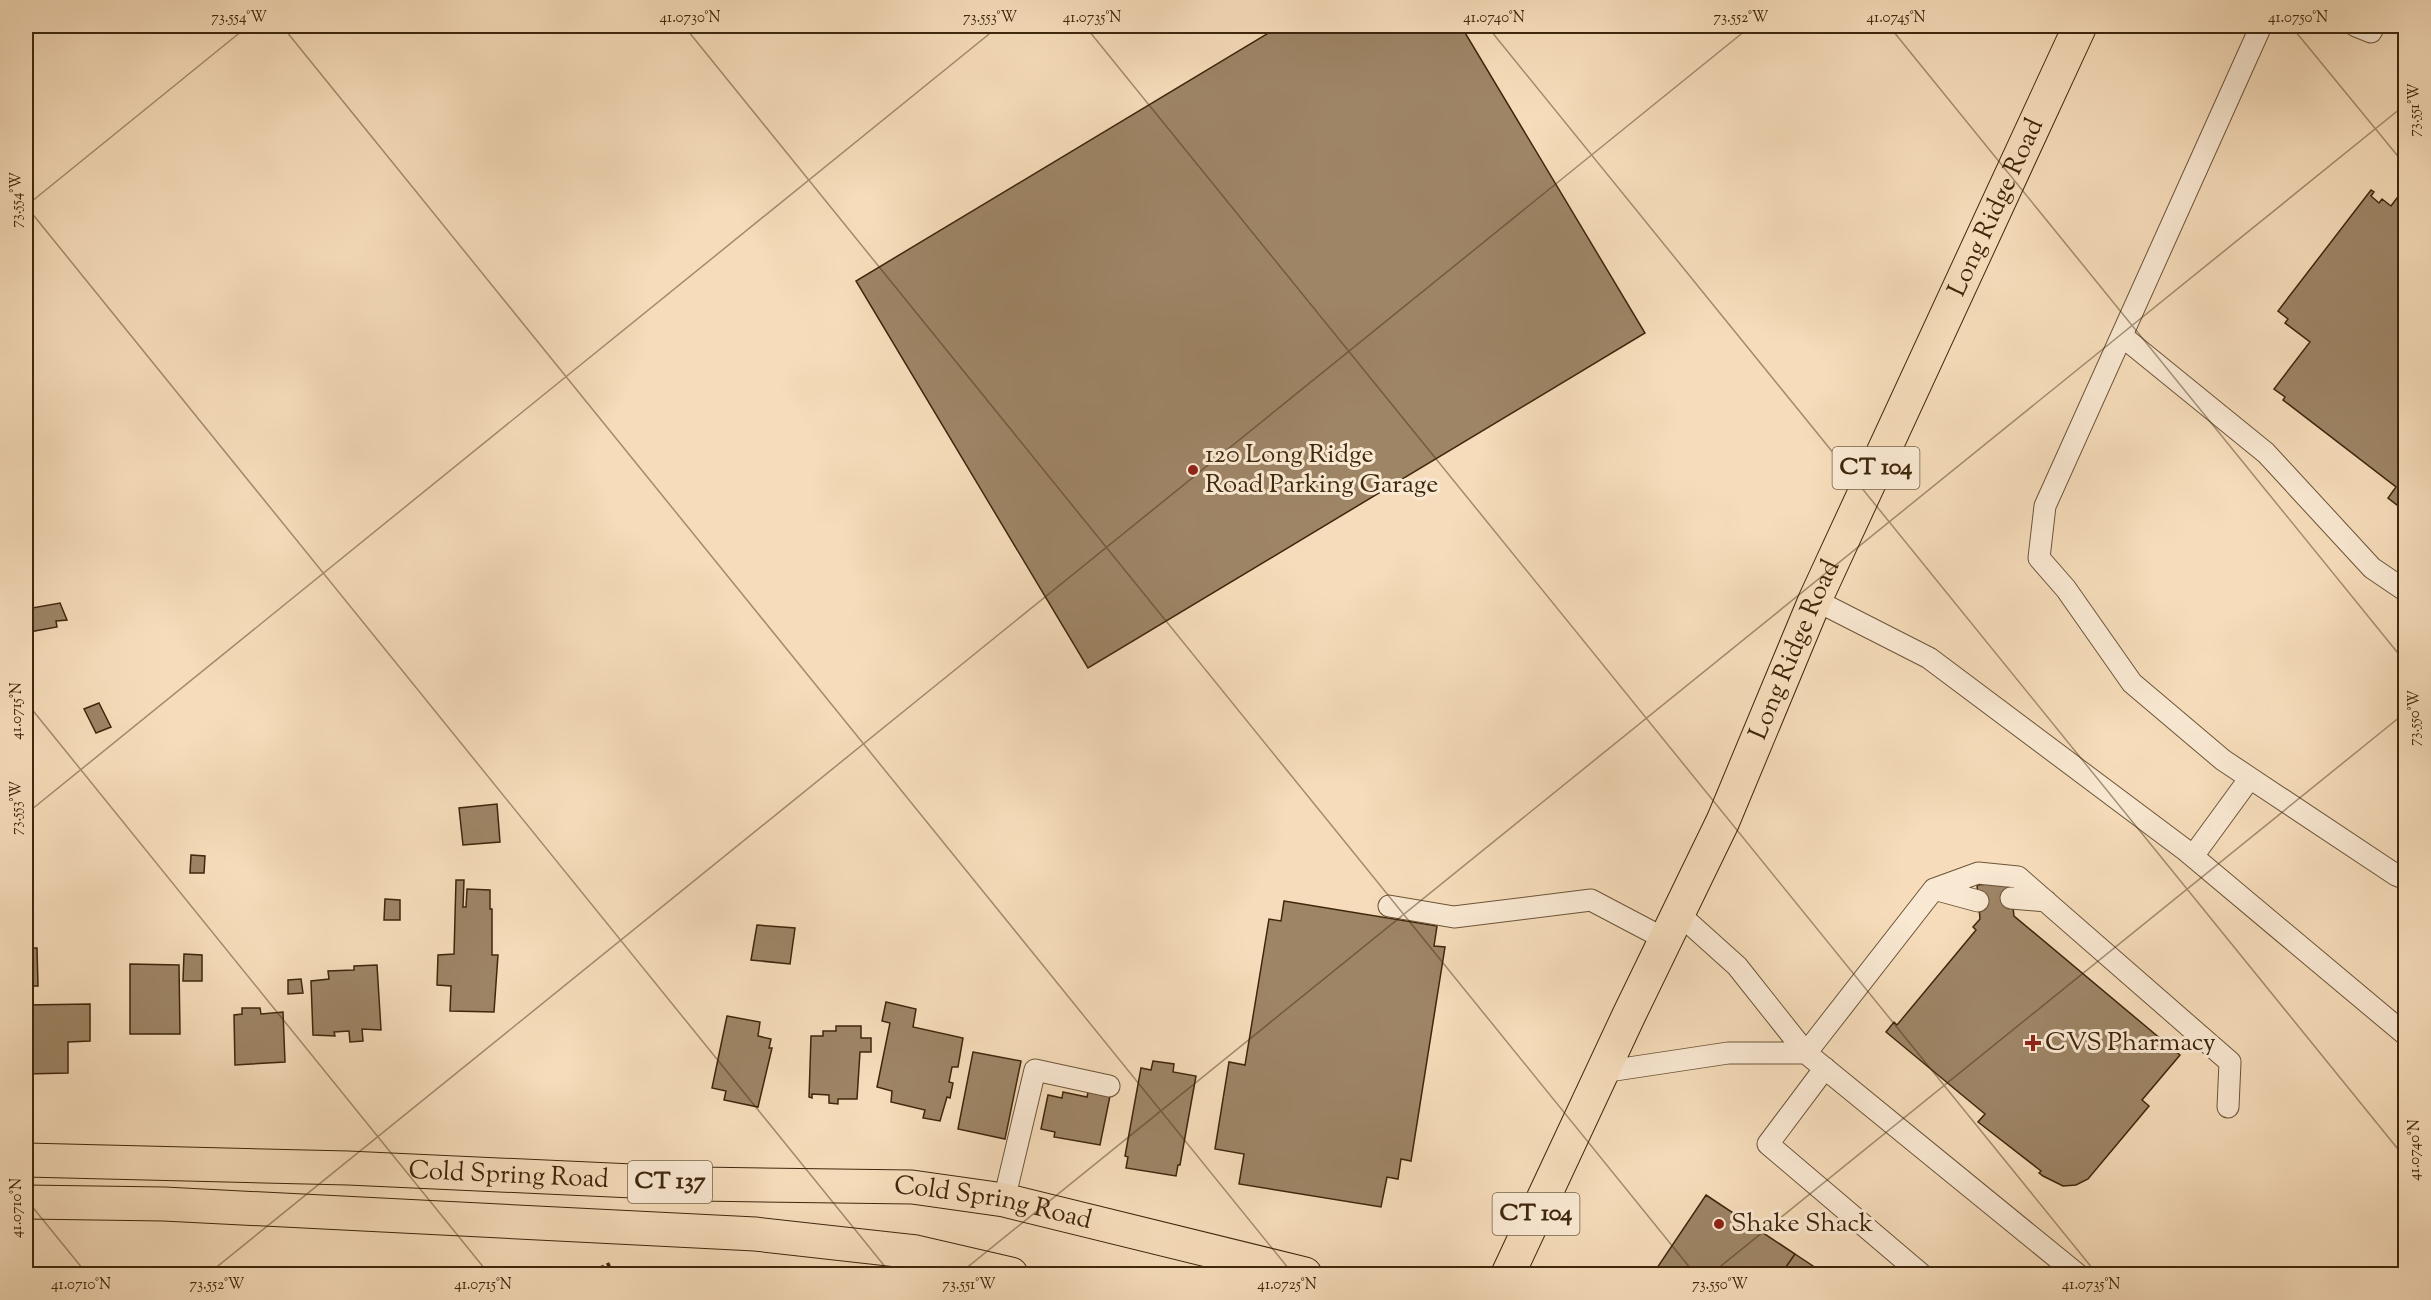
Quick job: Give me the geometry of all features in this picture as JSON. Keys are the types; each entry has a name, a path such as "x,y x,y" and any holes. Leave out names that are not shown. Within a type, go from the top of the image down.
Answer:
{"main road":[{"name":"Long Ridge Road","path":"1508,1275 1723,820 1815,600 2080,26"},
{"name":"Cold Spring Road","path":"26,1160 348,1168 698,1184 912,1188 1004,1200 1305,1275"},
{"name":"Cold Spring Road","path":"26,1202 164,1204 755,1234 916,1252 1011,1275"}],"lane":[{"path":"2261,26 2045,506 2039,558 2066,589 2132,683 2223,760 2396,875 2406,879"},
{"path":"2356,26 2371,32 2374,26"},
{"path":"2122,336 2266,453 2372,568 2406,591"},
{"path":"1815,600 1929,658 2193,856 2406,1035"},
{"path":"2193,856 2250,778"},
{"path":"1806,1053 1934,889 1978,873 2018,877 2230,1062 2228,1107"},
{"path":"1934,889 1978,901"},
{"path":"2011,898 2046,901"},
{"path":"1389,906 1454,916 1591,900 1671,926 1737,966 1806,1053 2077,1275"},
{"path":"1602,1072 1728,1053 1806,1053"},
{"path":"1825,1068 1768,1143 1921,1275"},
{"path":"1004,1200 1035,1070 1109,1086"}],"building":[{"name":"120 Long Ridge Road Parking Garage","path":"1280,26 1461,26 1645,333 1088,668 856,281"},
{"path":"2406,186 2406,512 2388,498 2396,487 2283,400 2285,397 2274,389 2310,342 2285,323 2288,319 2278,311 2371,190 2374,192 2371,196 2379,203 2382,199 2391,206"},
{"path":"60,603 67,620 56,621 57,627 29,632 26,609"},
{"path":"99,703 111,727 96,733 84,709"},
{"path":"497,804 500,842 463,845 459,808"},
{"path":"191,855 205,856 204,873 190,873"},
{"path":"456,880 464,880 463,907 466,907 467,889 490,890 492,955 498,955 494,1012 450,1011 451,986 437,985 438,955 454,954"},
{"name":"CVS Pharmacy","path":"2010,882 2014,916 2180,1055 2142,1100 2149,1106 2088,1179 2076,1185 2063,1186 2039,1173 2041,1171 1978,1122 1985,1114 1886,1032 1894,1022 1897,1025 1976,930 1973,927 1980,919 1977,885"},
{"path":"385,899 400,900 400,920 384,920"},
{"path":"1284,901 1437,926 1434,946 1445,947 1411,1161 1401,1159 1398,1179 1387,1177 1381,1207 1239,1184 1244,1154 1215,1149 1229,1062 1245,1065 1269,919 1281,921"},
{"path":"757,925 795,928 790,964 751,960"},
{"path":"26,948 37,948 38,986 26,986"},
{"path":"184,954 202,955 202,981 183,981"},
{"path":"130,964 179,965 180,1034 130,1034"},
{"path":"377,965 381,1030 362,1029 363,1041 350,1042 349,1031 334,1032 335,1036 313,1035 311,981 329,979 328,971 354,970 354,966"},
{"path":"301,979 303,993 288,994 288,980"},
{"path":"886,1002 916,1009 913,1027 963,1038 958,1067 952,1067 949,1082 953,1083 950,1098 947,1097 940,1121 923,1118 925,1110 891,1102 892,1091 877,1087 890,1023 882,1021"},
{"path":"90,1004 90,1041 68,1042 68,1073 26,1074 26,1005"},
{"path":"242,1008 260,1008 261,1014 283,1012 285,1062 235,1065 234,1015 242,1014"},
{"path":"727,1016 760,1022 758,1036 771,1039 769,1048 772,1048 758,1107 724,1100 726,1091 712,1088"},
{"path":"836,1026 861,1026 861,1038 871,1038 871,1052 860,1052 857,1099 838,1099 838,1104 829,1103 829,1095 812,1094 812,1098 809,1097 811,1036 823,1036 823,1031 836,1031"},
{"path":"973,1052 1021,1061 1005,1139 958,1129"},
{"path":"1153,1061 1174,1064 1173,1072 1196,1076 1176,1176 1126,1168 1128,1157 1125,1156 1141,1068 1151,1070"},
{"path":"1063,1092 1087,1097 1088,1092 1110,1096 1100,1145 1054,1137 1055,1132 1041,1129 1048,1095 1062,1098"},
{"name":"Shake Shack","path":"1706,1195 1795,1254 1781,1274 1653,1274"},
{"path":"1795,1254 1825,1274 1781,1274"}],"place":[{"name":"120 Long Ridge Road Parking Garage","path":"1193,470"},
{"name":"CVS Pharmacy","path":"2033,1043"},
{"name":"Shake Shack","path":"1719,1224"}]}
